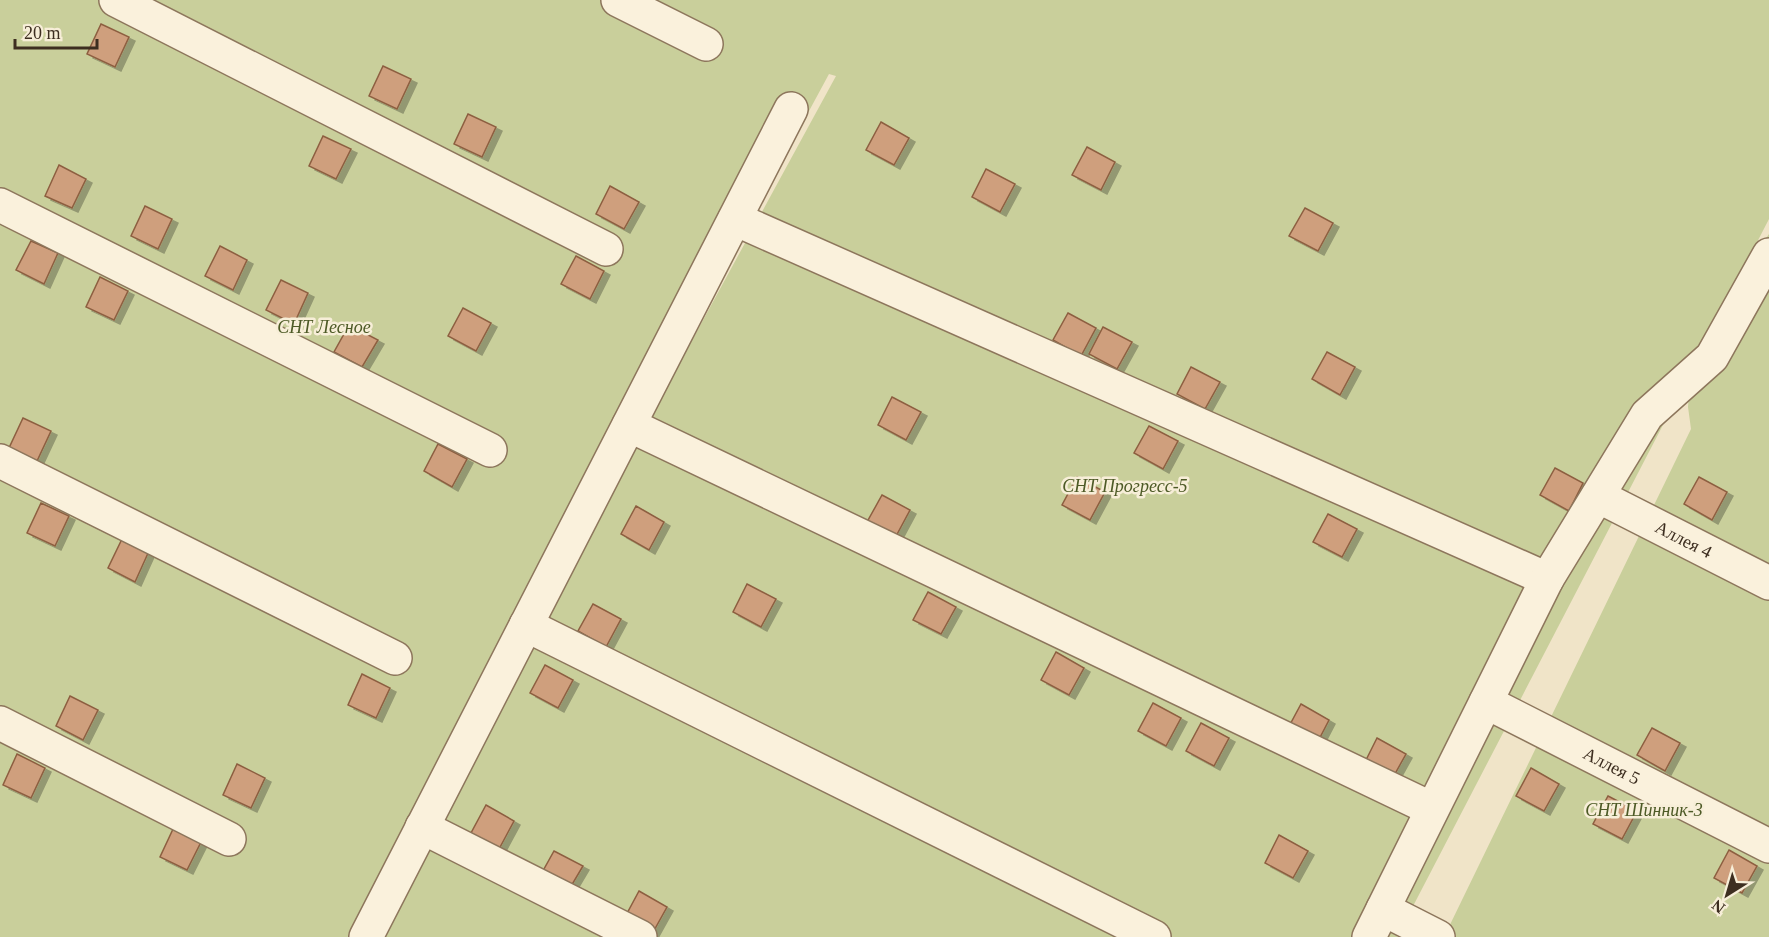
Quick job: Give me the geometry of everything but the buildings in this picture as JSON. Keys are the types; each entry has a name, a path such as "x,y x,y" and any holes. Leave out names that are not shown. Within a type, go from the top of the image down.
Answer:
{"street":[{"path":"116,0 606,249"},
{"path":"618,0 706,44"},
{"path":"366,937 791,109"},
{"path":"0,205 490,450"},
{"path":"735,219 1547,579"},
{"path":"1438,937 1376,923 1547,579 1647,415 1712,357 1769,255"},
{"path":"629,425 1432,809"},
{"path":"0,461 395,658"},
{"name":"Аллея 4","path":"1598,496 1769,583"},
{"path":"526,625 1154,937"},
{"name":"Аллея 5","path":"1486,702 1769,846"},
{"path":"0,723 229,839"},
{"path":"422,827 640,937"}],"green space":[{"path":"0,0 1769,0 1769,219 1736,283 1769,234 1769,937 1444,937 1691,429 1688,407 1691,371 1397,937 367,937 836,76 829,74 363,937 0,937"}],"park label":[{"name":"СНТ Лесное","path":"324,327"},
{"name":"СНТ Прогресс-5","path":"1125,486"},
{"name":"СНТ Шинник-3","path":"1644,810"}]}
